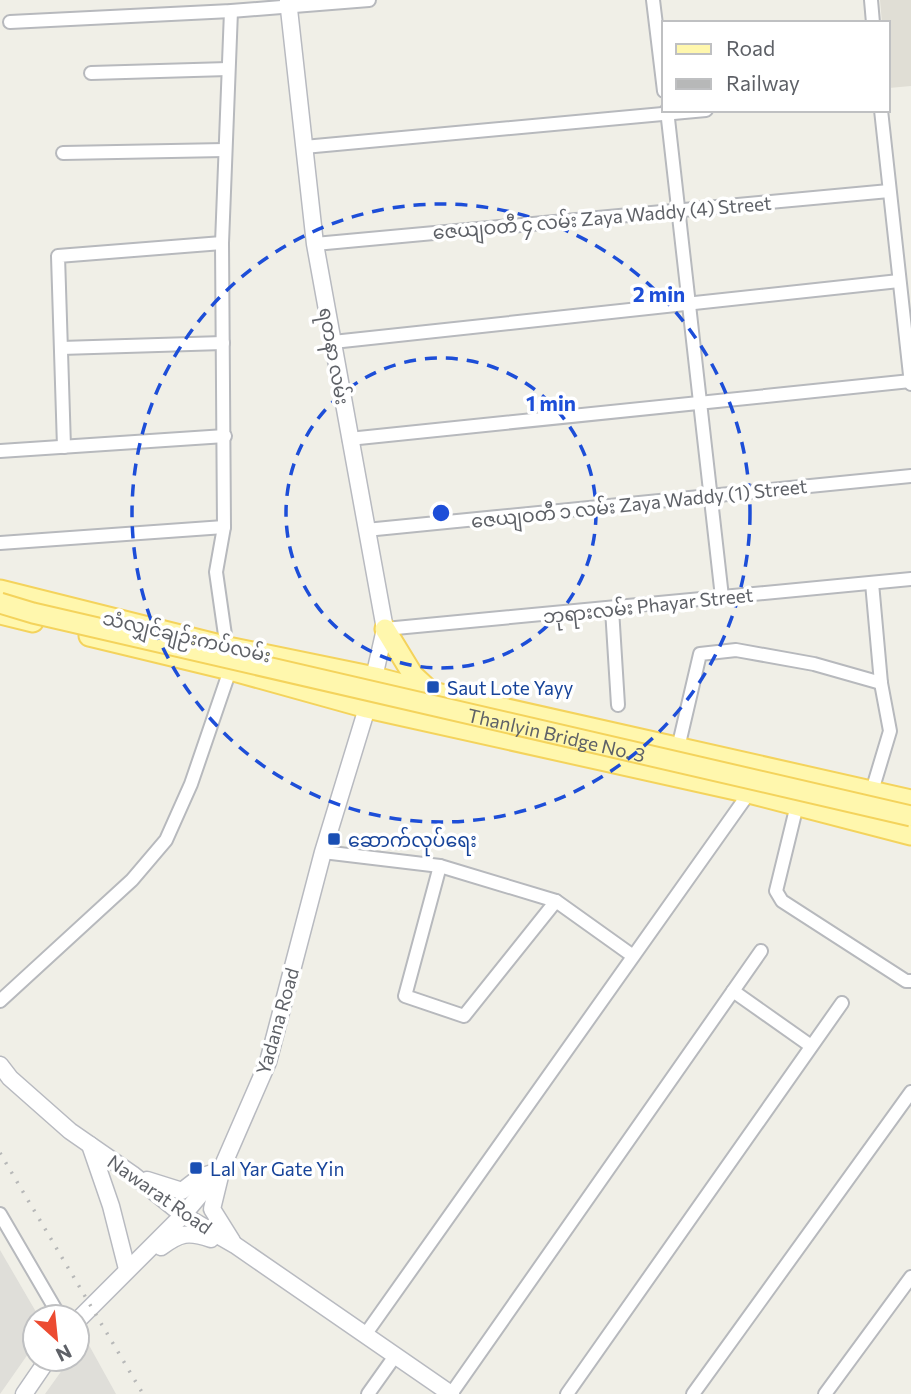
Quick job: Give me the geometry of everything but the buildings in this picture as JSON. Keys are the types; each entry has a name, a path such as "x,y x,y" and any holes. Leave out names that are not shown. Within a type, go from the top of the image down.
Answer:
{"main road":[{"name":"ရတနာ လမ်း","path":"288,3 315,244 385,629 367,708"},
{"name":"သံလျှင်ချဉ်းကပ်လမ်း","path":"0,590 228,648 375,677 911,800"},
{"name":"Thanlyin Bridge No. 3","path":"0,603 33,613 911,816"},
{"name":"သံလျှင်ချဉ်းကပ်လမ်း","path":"0,614 230,670 367,708 749,793 911,835"},
{"path":"385,629 413,675 432,692"},
{"name":"Yadana Road","path":"91,1306 183,1215 221,1170 268,1062 323,852 367,708"},
{"path":"628,768 635,737"},
{"name":"Nawarat Road","path":"0,1065 10,1078 60,1122 183,1215 234,1245 451,1394"},
{"path":"90,1145 111,1206 127,1269 176,1236 195,1233 234,1245"},
{"path":"132,1174 182,1191 200,1177 221,1170"},
{"path":"221,1170 212,1209 234,1245"},
{"path":"24,1394 38,1373"}],"street":[{"path":"10,22 231,11 288,3 369,0"},
{"path":"653,0 662,74"},
{"path":"871,0 873,21"},
{"path":"0,1001 132,880 166,840 191,784 230,670 216,572 223,527 225,436 222,243 231,11"},
{"path":"91,73 228,69"},
{"path":"304,147 667,112 722,597"},
{"path":"349,439 911,382 881,112"},
{"path":"63,153 225,150"},
{"name":"ဇေယျဝတီ ၄ လမ်း Zaya Waddy (4) Street","path":"315,244 888,191"},
{"path":"64,447 58,256 222,243"},
{"path":"333,342 899,281"},
{"path":"61,348 223,343"},
{"path":"0,451 225,436"},
{"name":"ဇေယျဝတီ ၁ လမ်း Zaya Waddy (1) Street","path":"366,530 911,476"},
{"path":"0,542 223,527"},
{"name":"ဘုရားလမ်း Phayar Street","path":"385,629 911,579"},
{"path":"872,583 881,683 890,731 872,790"},
{"path":"612,609 618,705"},
{"path":"678,748 700,654 736,650 814,664 881,683"},
{"path":"365,1335 749,793"},
{"path":"797,805 776,891 782,901 906,981 911,981"},
{"path":"323,852 440,866 556,901 633,956"},
{"path":"440,866 405,996 464,1016 556,901"},
{"path":"451,1394 761,951"},
{"path":"733,991 811,1046"},
{"path":"567,1394 842,1003"},
{"path":"694,1394 911,1092"},
{"path":"0,1214 52,1303"},
{"path":"825,1394 911,1277"},
{"path":"369,1394 396,1356"}],"shaded area":[{"path":"880,0 911,0 911,86 890,88 890,21 882,21"},
{"path":"0,1250 31,1303 21,1303 21,1364 0,1394"},
{"path":"91,1349 116,1394 45,1394 60,1373 91,1373"}],"railway":[{"path":"0,1153 143,1394"}],"place":[{"name":"Saut Lote Yayy","path":"433,687"},
{"name":"ဆောက်လုပ်ရေး","path":"334,839"},
{"name":"Lal Yar Gate Yin","path":"196,1168"}]}
